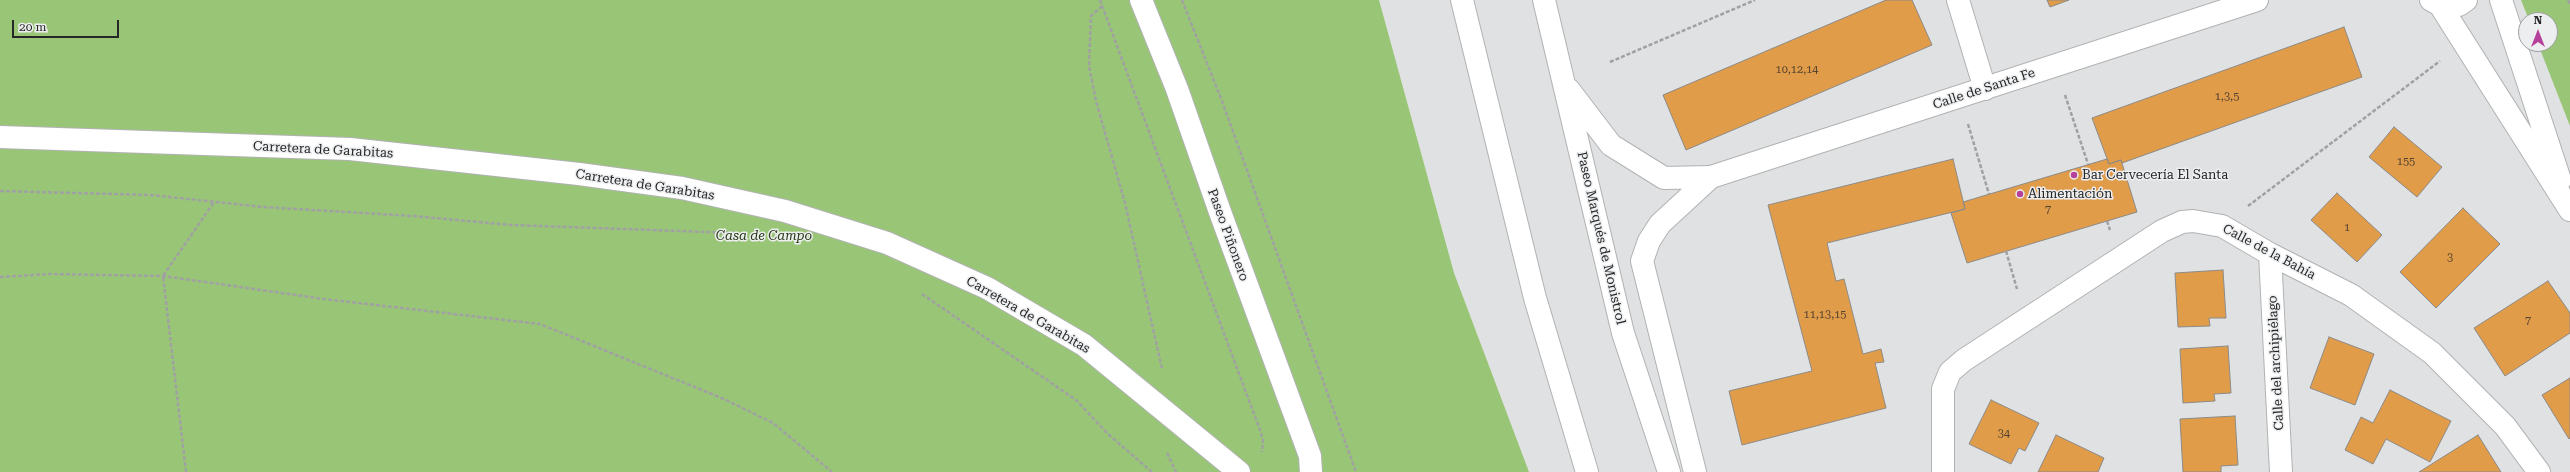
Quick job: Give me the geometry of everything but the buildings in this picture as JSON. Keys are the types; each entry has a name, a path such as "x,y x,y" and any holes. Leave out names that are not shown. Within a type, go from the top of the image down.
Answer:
{"main road":[{"name":"Paseo Piñonero","path":"1141,0 1177,89 1220,212 1310,456 1311,472"},
{"path":"1462,0 1535,298 1587,472"},
{"name":"Paseo Marqués de Monistrol","path":"1544,0 1623,333 1668,472"},
{"path":"1958,0 1985,89"},
{"name":"Calle de Santa Fe","path":"1711,177 2257,0"},
{"path":"2435,3 2459,5 2466,0"},
{"path":"2501,0 2570,210"},
{"path":"2435,3 2464,43 2570,210"},
{"path":"1565,84 1611,145 1664,178 1711,177"},
{"name":"Carretera de Garabitas","path":"0,137 350,149 579,174 682,188 785,211 887,243 986,288 1084,345 1239,472"},
{"path":"1695,472 1642,261 1649,242 1660,224 1711,177"},
{"name":"Calle de la Bahía","path":"1943,472 1942,402 1946,378 1964,360 2172,226 2193,221 2222,226 2270,254 2351,295 2432,353 2505,426 2539,472"},
{"name":"Calle del archipiélago","path":"2270,254 2281,472"}],"path":[{"path":"1100,0 1260,430 1263,448 1261,455"},
{"path":"1182,0 1222,100 1356,472"},
{"path":"1610,62 1755,0"},
{"path":"2568,0 2570,4"},
{"path":"1102,6 1091,16 1089,66 1096,101 1126,203 1163,366 1160,378 1146,395"},
{"path":"2222,226 2464,43"},
{"path":"2055,66 2088,164"},
{"path":"1960,97 1989,194"},
{"path":"0,191 151,195 214,202 413,216 510,226 738,233"},
{"path":"186,472 163,276 214,202"},
{"path":"2006,251 2026,320"},
{"path":"0,277 50,274 163,276 324,300 540,324 724,399 772,423 814,455 832,472"},
{"path":"916,289 1076,400 1108,434 1152,472"},
{"path":"1166,451 1176,472"}],"green space":[{"name":"Casa de Campo","path":"0,0 1379,0 1454,273 1529,472 0,472"},
{"path":"2521,0 2570,0 2570,126 2541,52 2558,52 2558,12 2526,12"}],"place":[{"name":"Bar Cervecería El Santa","path":"2074,175"},
{"name":"Alimentación","path":"2020,194"}]}
